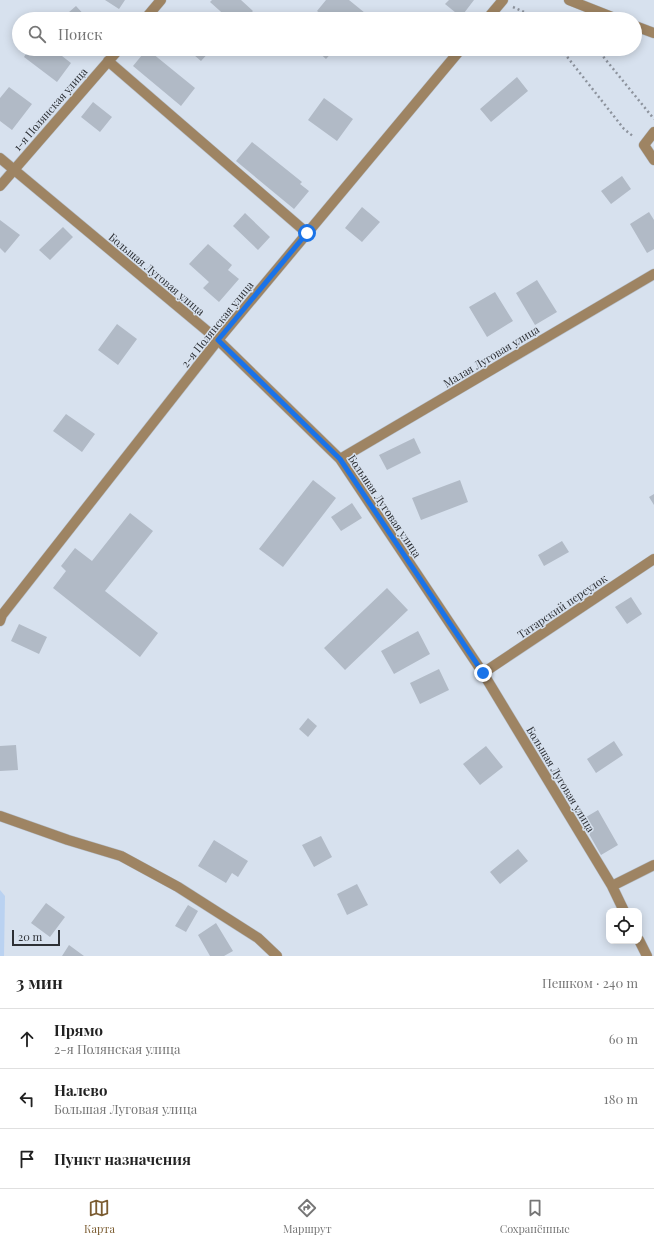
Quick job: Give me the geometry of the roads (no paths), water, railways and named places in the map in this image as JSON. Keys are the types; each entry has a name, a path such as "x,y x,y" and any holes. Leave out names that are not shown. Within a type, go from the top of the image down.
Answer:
{"street":[{"path":"151,12 161,0"},
{"path":"569,0 599,12"},
{"path":"493,12 502,1"},
{"path":"642,29 654,33"},
{"name":"1-я Полянская улица","path":"0,186 113,56"},
{"name":"2-я Полянская улица","path":"0,621 2,615 218,340 455,56"},
{"path":"108,61 307,233"},
{"path":"654,132 644,145 654,160"},
{"name":"Большая Луговая улица","path":"0,158 218,340 340,459 483,673 612,886 623,908"},
{"name":"Малая Луговая улица","path":"340,459 654,274"},
{"name":"Татарский переулок","path":"483,673 654,559"},
{"path":"0,816 68,840 121,856 178,887 258,938 277,956"},
{"path":"612,886 654,865"},
{"path":"641,944 647,956"}]}
